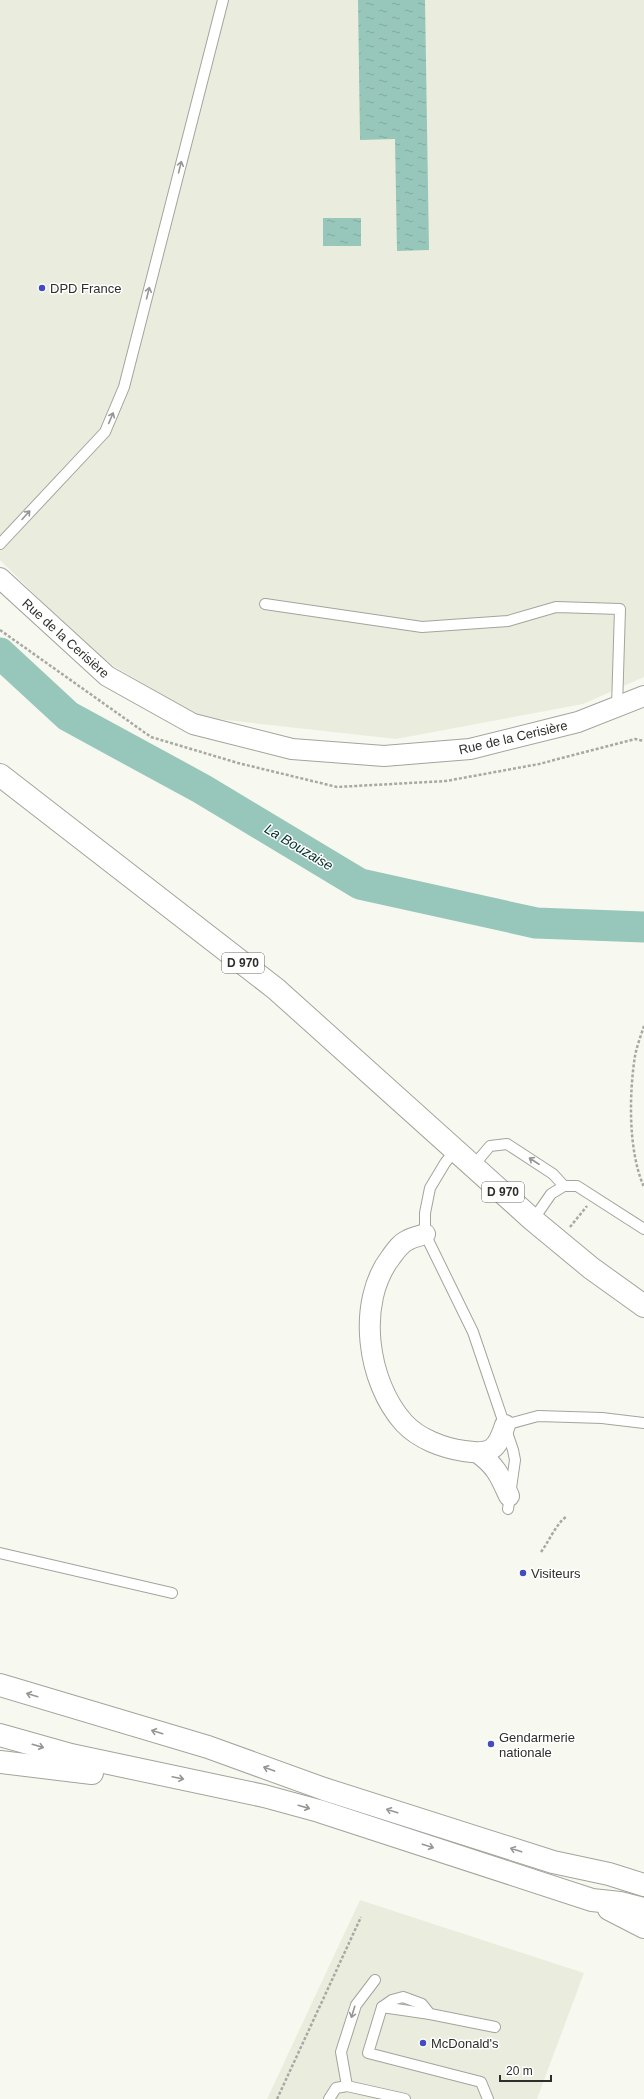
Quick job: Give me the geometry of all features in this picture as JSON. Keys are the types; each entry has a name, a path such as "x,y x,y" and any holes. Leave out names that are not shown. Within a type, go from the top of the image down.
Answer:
{"main road":[{"name":"D 970","path":"0,775 276,989 474,1165 533,1220 592,1268 644,1306"},
{"path":"0,1685 208,1747 324,1789 553,1862 608,1874 644,1885"},
{"path":"0,1735 71,1755 264,1796 319,1811 592,1900 644,1927"},
{"path":"0,1762 122,1775 153,1773"},
{"path":"553,1862 604,1888 644,1903"},
{"path":"592,1900 620,1903 644,1909"}],"street":[{"name":"Rue de la Cerisière","path":"0,578 107,676 193,724 292,749 384,756 470,749 578,722 643,699"},
{"path":"425,1234 408,1240 398,1248 378,1278 372,1301 370,1334 382,1387 391,1405 405,1424 423,1437 446,1448 478,1453 488,1451 495,1447 506,1425"},
{"path":"478,1453 489,1461 499,1472 508,1503"}],"lane":[{"path":"0,544 105,432 124,387 223,0"},
{"path":"265,604 422,627 508,620 556,607 620,609 617,707"},
{"path":"474,1165 490,1146 507,1144 553,1174 564,1186"},
{"path":"456,1149 445,1163 430,1188 426,1213 425,1234 473,1332 506,1425 515,1460 508,1503"},
{"path":"533,1220 551,1194 564,1186 577,1186 643,1224"},
{"path":"506,1425 538,1416 602,1418 644,1423"},
{"path":"0,1553 172,1593"},
{"path":"347,2086 341,2052 356,2005 375,1980"},
{"path":"488,2099 481,2082 368,2053 382,2007 392,2000 403,1997 422,2004 430,2014 495,2027"},
{"path":"328,2099 336,2088 347,2086 405,2099"}],"path":[{"path":"644,1026 635,1055 632,1097 634,1148 644,1187"},
{"path":"541,1552 550,1541 559,1522 567,1516"},
{"path":"277,2099 361,1917"}],"shaded area":[{"path":"0,0 644,0 644,677 583,704 396,739 199,717 97,656 0,560"},
{"path":"360,1900 584,1973 537,2099 267,2099"}],"water":[{"path":"358,0 425,0 429,250 397,251 395,139 360,140"},
{"path":"323,218 361,218 361,246 323,246"}],"waterway":[{"name":"La Bouzaise","path":"0,653 68,716 202,789 360,884 536,923 644,927"}],"place":[{"name":"DPD France","path":"42,288"},
{"name":"Visiteurs","path":"523,1573"},
{"name":"Gendarmerie nationale","path":"491,1744"},
{"name":"McDonald's","path":"423,2043"}]}
